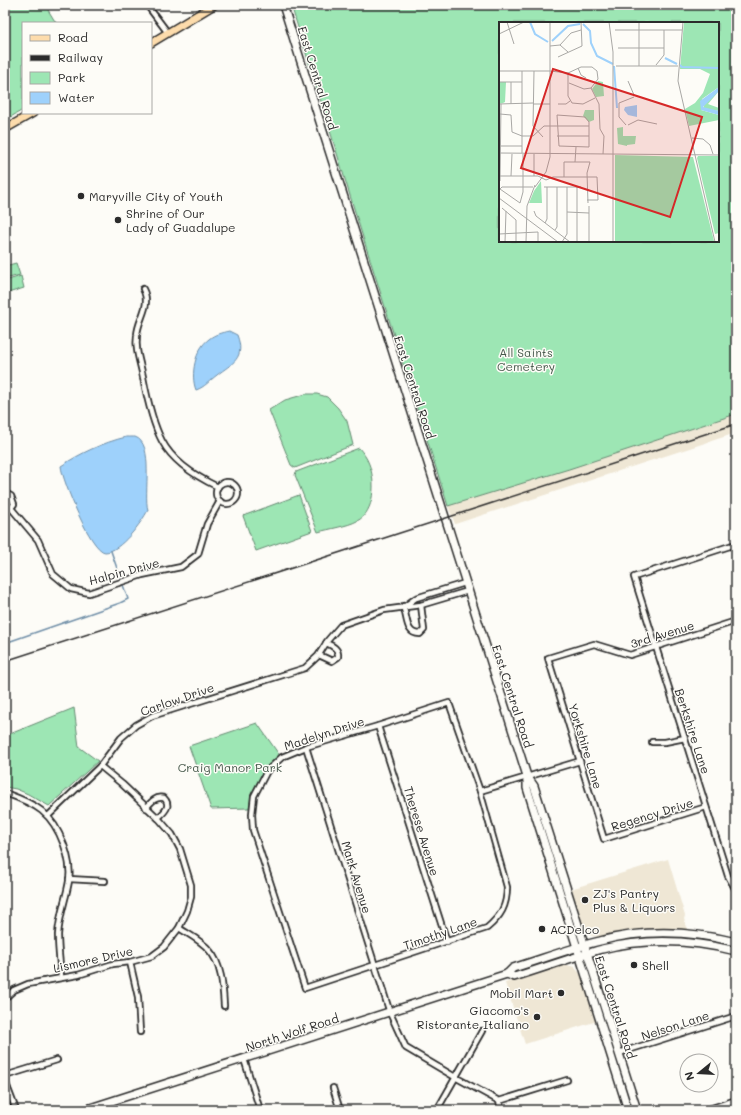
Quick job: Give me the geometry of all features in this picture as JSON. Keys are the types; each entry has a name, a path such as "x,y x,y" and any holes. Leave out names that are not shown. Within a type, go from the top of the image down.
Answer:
{"main road":[{"path":"152,42 214,5"},
{"name":"East Central Road","path":"283,5 527,776 534,786 637,1110"},
{"path":"5,130 31,114"},
{"name":"East Central Road","path":"527,776 527,788 628,1110"},
{"name":"North Wolf Road","path":"84,1110 390,1013 507,974 513,968 585,945 621,937 654,933 693,934 736,942"},
{"name":"North Wolf Road","path":"507,974 514,977 580,956 622,945 661,942 699,944 736,951"}],"street":[{"path":"147,5 168,33"},
{"path":"143,289 146,294 147,302 146,309 138,327 136,348 147,396 158,432 167,449 178,461 208,482 218,487"},
{"path":"223,483 231,483 237,491 234,501 227,504 220,501 216,493 218,487 223,483"},
{"path":"5,493 9,494 13,498 14,504 11,508 5,511"},
{"name":"Halpin Drive","path":"11,508 38,540 53,574 71,589 89,593 142,574 181,567 198,554 207,524 220,501"},
{"name":"Berkshire Lane","path":"736,544 634,577 728,876 736,890"},
{"name":"Carlow Drive","path":"403,606 416,598 466,583"},
{"name":"Carlow Drive","path":"48,816 100,766 121,738 136,725 152,716 305,668 319,655 326,643 341,624 384,610 403,606 421,605 468,591"},
{"path":"403,606 410,631 414,634 420,634 424,630 421,605"},
{"name":"3rd Avenue","path":"548,658 594,644 630,655 656,648 736,621"},
{"path":"319,655 328,661 332,661 338,657 339,653 336,648 326,643"},
{"name":"Yorkshire Lane","path":"548,658 604,839"},
{"name":"Madelyn Drive","path":"305,988 253,830 252,814 254,796 267,771 282,757 306,747 449,703"},
{"name":"Timothy Lane","path":"305,988 487,928 498,919 505,906 507,887 480,791 449,703"},
{"name":"Therese Avenue","path":"378,726 446,942"},
{"path":"652,742 665,742 685,738"},
{"name":"Mark Avenue","path":"306,747 390,1013 406,1048 499,1101"},
{"path":"480,791 580,761"},
{"name":"Lismore Drive","path":"5,998 14,990 28,984 78,975 113,964 130,962 152,956 164,947 179,928 187,911 191,897 191,885 180,849 172,834 158,818 122,784 100,766"},
{"path":"5,793 33,804 48,816 56,827 69,859 69,879 60,916 58,935 61,977"},
{"path":"146,808 155,799 162,797 167,800 168,807 158,818"},
{"name":"Regency Drive","path":"604,839 706,807"},
{"path":"69,879 105,881"},
{"path":"179,928 210,950 219,968 223,986 224,1006"},
{"path":"130,962 138,998 140,1032"},
{"name":"Nelson Lane","path":"619,1053 736,1016"},
{"path":"437,1110 482,1031"},
{"path":"244,1059 260,1110"},
{"path":"5,1076 57,1060"},
{"path":"501,1110 499,1101 567,1080"},
{"path":"5,1081 16,1110"},
{"path":"333,1088 340,1110"},
{"path":"5,1100 8,1110"},
{"path":"706,1110 736,1100"}],"shaded area":[{"path":"736,414 736,433 455,524 448,506 569,469"},
{"path":"668,859 685,916 684,919 689,930 692,931 675,930 598,937 590,935 585,930 571,889"},
{"path":"567,965 574,967 581,974 597,1021 525,1044 505,983 555,967"}],"green space":[{"path":"5,5 45,5 55,22 22,22 22,111 5,120"},
{"name":"All Saints Cemetery","path":"291,5 736,5 736,414 569,469 448,506"},
{"path":"16,263 20,275 5,279 5,266"},
{"path":"21,276 24,288 5,294 5,281"},
{"path":"306,394 317,394 327,397 338,408 347,421 353,445 295,468 291,465 269,410 285,400"},
{"path":"359,448 368,462 373,479 371,503 363,517 357,521 344,526 318,532 295,475 296,472"},
{"path":"299,495 312,531 256,551 243,516"},
{"path":"74,708 79,747 98,761 49,806 28,794 16,789 5,787 5,736"},
{"name":"Craig Manor Park","path":"257,723 280,756 260,779 253,793 249,808 211,809 189,746"}],"water":[{"path":"229,331 237,335 240,350 239,355 236,360 204,386 196,390 194,384 194,370 200,349 211,337"},
{"path":"126,437 135,437 141,441 145,449 147,459 148,510 136,529 124,542 111,551 105,552 99,549 85,528 66,485 61,466 92,449"}],"waterway":[{"path":"111,551 120,577"},
{"path":"5,643 120,603 128,599 123,585"}],"railway":[{"path":"5,661 736,424"}],"place":[{"name":"Maryville City of Youth","path":"81,196"},
{"name":"Shrine of Our Lady of Guadalupe","path":"118,220"},
{"name":"ZJ's Pantry Plus & Liquors","path":"585,900"},
{"name":"ACDelco","path":"542,929"},
{"name":"Shell","path":"634,965"},
{"name":"Mobil Mart","path":"561,993"},
{"name":"Giacomo's Ristorante Italiano","path":"537,1017"}]}
